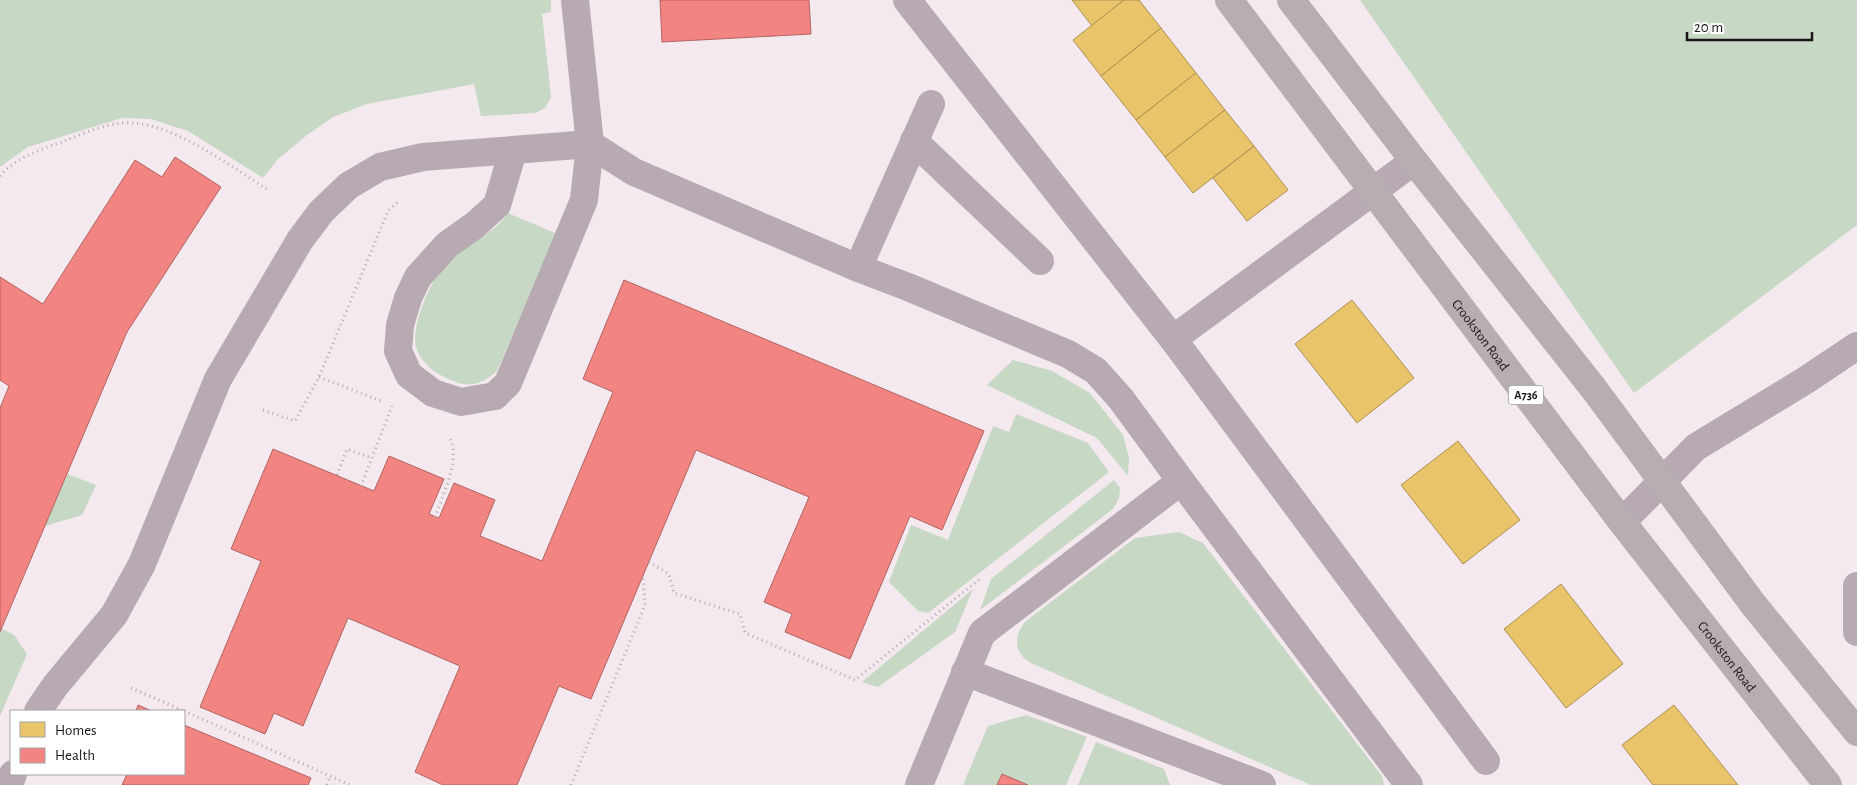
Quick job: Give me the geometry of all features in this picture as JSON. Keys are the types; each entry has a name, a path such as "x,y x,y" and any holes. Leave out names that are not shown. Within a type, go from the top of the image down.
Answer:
{"main road":[{"name":"Crookston Road","path":"1229,0 1622,522 1828,785"},
{"path":"1291,0 1414,161 1594,389 1753,604 1857,732"}],"lane":[{"path":"513,151 497,205 448,246 418,278 408,298 400,325 398,351 409,375 433,393 461,402 495,396 508,382 584,200 590,144 575,0"},
{"path":"907,0 1173,339 1486,761"},
{"path":"858,268 931,104"},
{"path":"914,141 1040,261"},
{"path":"39,710 55,686 114,615 142,564 218,379 300,240 321,212 348,186 380,167 423,157 590,144 634,172 858,268 1068,354 1096,371 1121,399 1409,785"},
{"path":"1173,339 1414,161"},
{"path":"1622,522 1696,447 1806,380 1857,346"},
{"path":"919,785 982,633 1181,481"},
{"path":"1857,586 1857,632"},
{"path":"965,672 1262,785"}],"path":[{"path":"0,176 35,152 104,126 123,123 141,124 164,129 184,138 266,189"},
{"path":"263,410 295,421 319,377 388,211 406,195"},
{"path":"319,377 400,408"},
{"path":"361,486 392,406"},
{"path":"434,517 452,465 453,444 445,430"},
{"path":"337,475 347,449 371,458"},
{"path":"649,562 669,574 674,593 740,614 745,633 855,680 982,577"},
{"path":"572,785 645,605 643,576"},
{"path":"131,688 182,710"},
{"path":"185,711 350,785"},
{"path":"327,785 330,776"}],"green space":[{"path":"0,0 551,0 551,12 542,14 551,97 545,108 535,113 481,116 474,84 367,104 333,117 307,135 278,159 263,178 188,131 151,119 122,118 28,147 0,167"},
{"path":"1360,0 1857,0 1857,225 1634,393"},
{"path":"508,213 557,234 497,371 478,383 462,384 439,374 421,358 416,344 417,323 424,300 439,273 467,246 498,225"},
{"path":"1013,360 1052,371 1090,393 1123,435 1129,458 1128,476 1097,438 987,385"},
{"path":"1016,414 1088,443 1109,472 928,613 918,611 889,582 911,525 948,540 993,426 1009,432"},
{"path":"67,474 96,485 82,515 45,526"},
{"path":"1114,480 1120,488 1119,498 1113,509 980,610 991,579"},
{"path":"1179,532 1203,543 1382,776 1384,785 1311,785 1026,660 1019,650 1017,639 1026,621 1135,538"},
{"path":"973,589 955,632 878,687 862,682"},
{"path":"1,628 14,635 27,654 0,716 0,632"},
{"path":"1026,715 1087,737 1066,785 1028,785 1002,774 997,785 963,785 988,726"},
{"path":"1096,742 1164,769 1170,785 1078,785"}],"building: Homes":[{"path":"1072,0 1124,0 1092,26"},
{"path":"1124,0 1139,0 1161,28 1101,76 1073,40"},
{"path":"1161,28 1196,73 1136,120 1101,76"},
{"path":"1196,73 1225,110 1165,157 1136,120"},
{"path":"1225,110 1254,146 1193,193 1165,157"},
{"path":"1254,146 1288,190 1247,221 1213,178"},
{"path":"1352,300 1414,378 1357,423 1295,344"},
{"path":"1458,441 1520,520 1463,564 1401,485"},
{"path":"1561,584 1623,664 1566,708 1504,629"},
{"path":"1674,705 1738,785 1653,785 1622,745"}],"building: Health":[{"path":"660,0 809,0 811,34 662,42"},
{"path":"175,157 221,187 127,332 0,632 0,408 9,386 0,380 0,277 43,304 135,160 162,177"},
{"path":"624,280 984,431 942,530 910,516 850,659 785,632 792,614 764,602 809,497 696,450 591,699 559,686 517,785 443,785 415,772 460,666 348,618 303,726 274,713 265,734 200,707 261,561 231,549 273,449 374,491 389,456 444,479 429,514 439,518 454,483 495,500 480,536 542,561 613,392 583,379"},
{"path":"138,705 150,710 136,710"},
{"path":"185,725 311,778 308,785 122,785 127,775 185,775"},
{"path":"1002,774 1028,785 997,785"}]}
